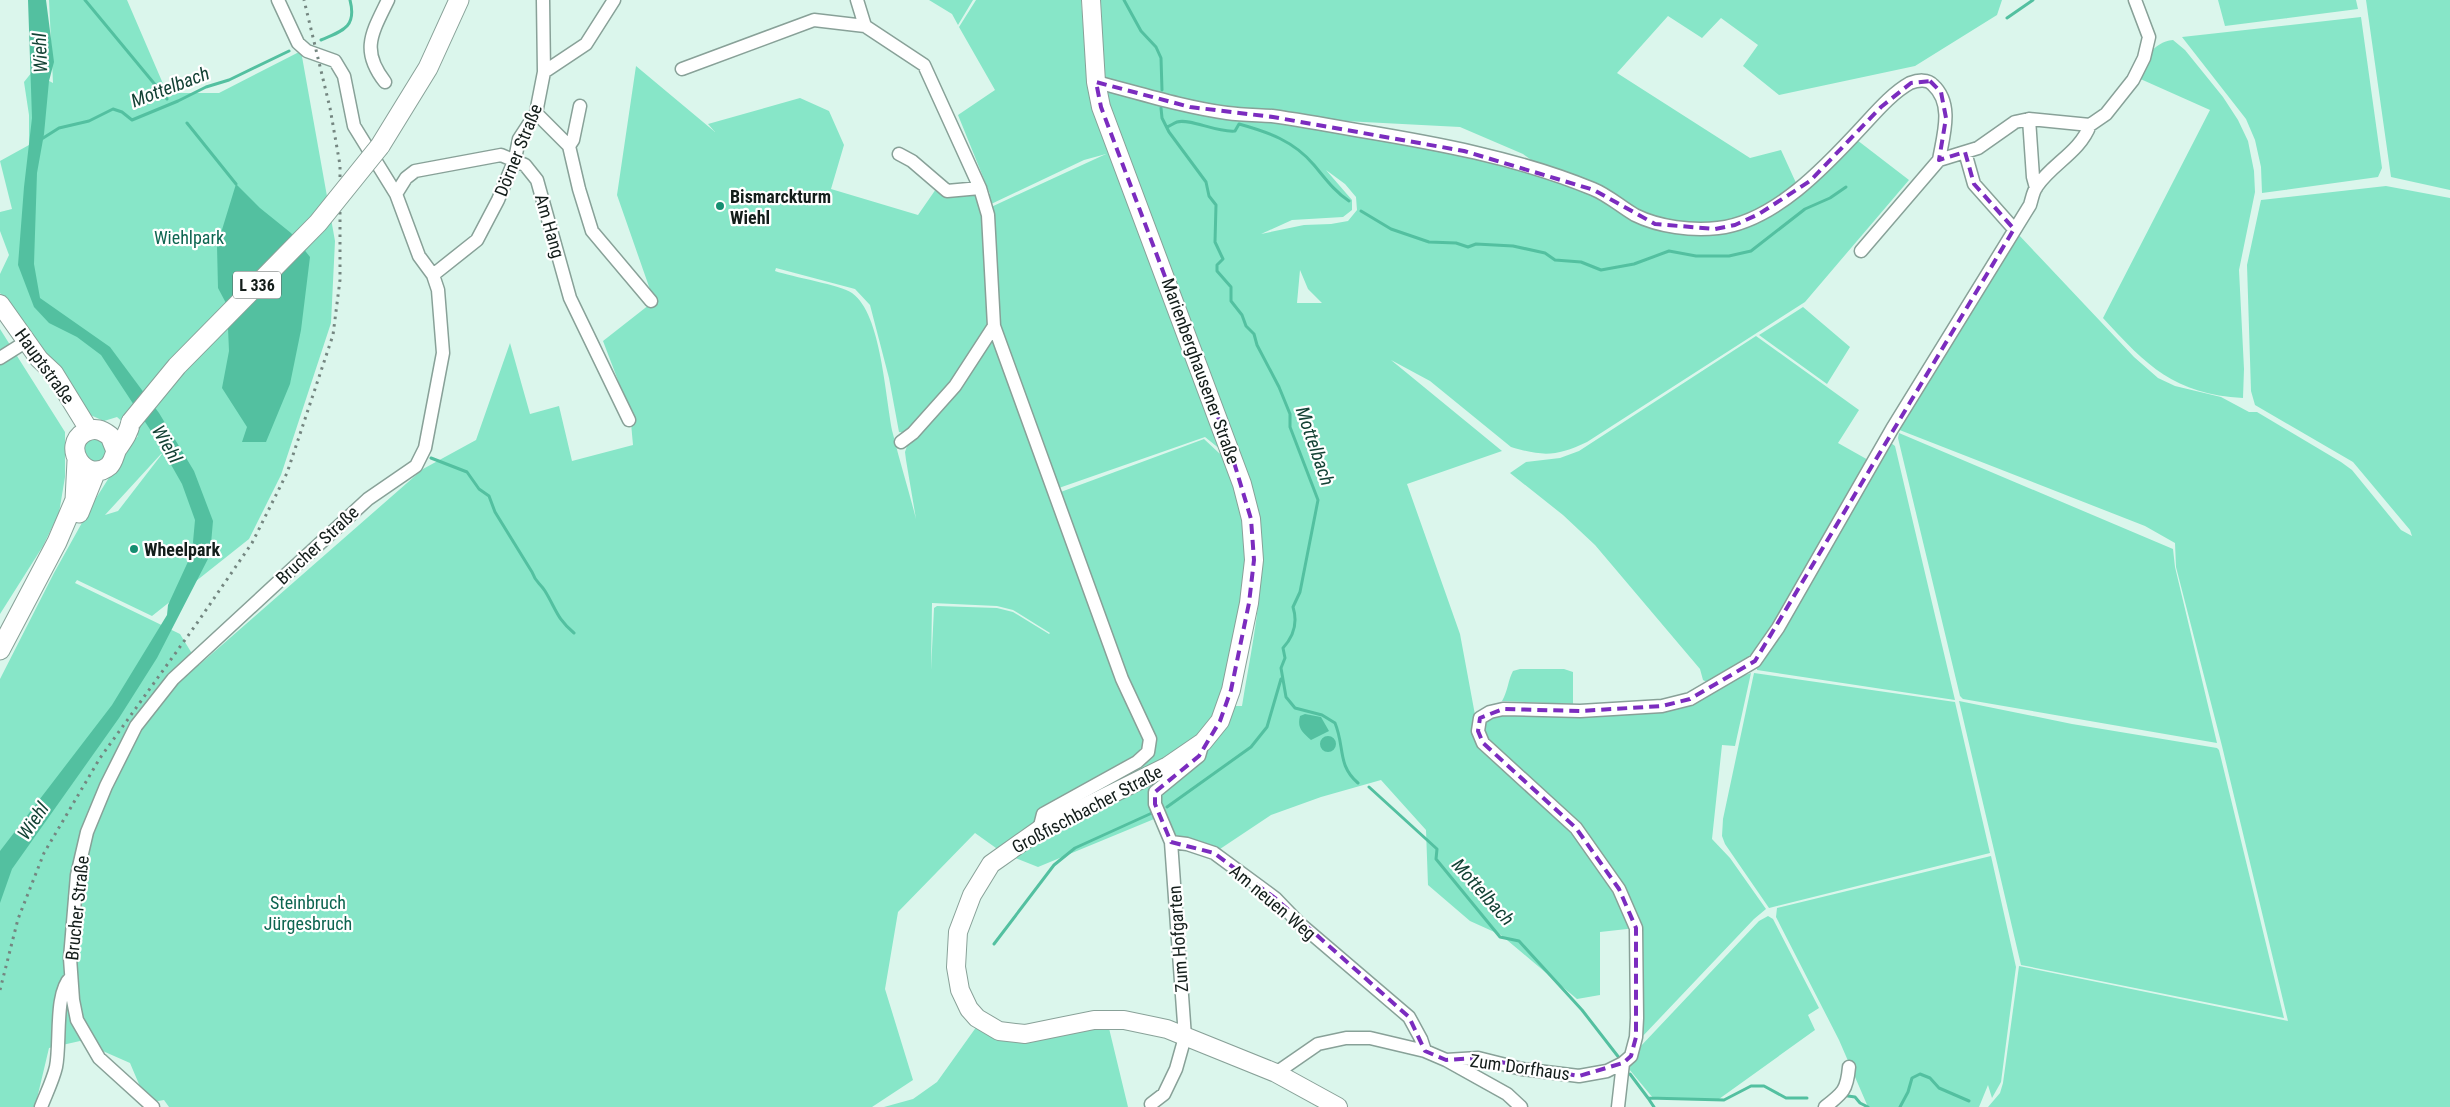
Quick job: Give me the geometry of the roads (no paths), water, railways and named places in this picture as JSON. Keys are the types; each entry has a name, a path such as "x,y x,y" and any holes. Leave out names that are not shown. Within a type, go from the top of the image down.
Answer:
{"main road":[{"name":"L 336","path":"58,542 72,526 96,471 110,465 116,451 127,437 131,422 177,366 318,223 380,146 428,68 459,0"},
{"name":"Marienberghausener Straße","path":"1091,0 1096,82 1101,107 1230,449 1252,519 1254,560 1249,604 1240,651 1231,690 1220,722 1204,742"},
{"name":"Hauptstraße","path":"0,304 38,359 54,373 90,433"},
{"path":"90,433 131,422"},
{"name":"L 336","path":"0,650 58,542 75,500 77,461 75,446 90,433"},
{"path":"90,433 110,436 115,443 116,451"},
{"path":"77,461 85,468 96,471"},
{"name":"Großfischbacher Straße","path":"1204,742 1168,766 1039,830 991,864 972,895 958,932 956,967 960,990 969,1009 977,1018 999,1031 1025,1034 1094,1020 1124,1020 1167,1029 1276,1073 1338,1107"}],"street":[{"name":"Brucher Straße","path":"153,1107 99,1058 77,1020 70,958 77,875 87,832 106,786 136,726 173,679 368,500 416,466 425,448 443,353 438,290 433,275 419,256 396,194 354,126 344,76 335,61 307,51 298,44 278,0"},
{"path":"385,82 374,68 369,53 371,36 388,0"},
{"name":"Dörner Straße","path":"433,275 477,240 498,200 515,159 519,138 536,114 544,72 544,0"},
{"path":"544,72 586,44 614,0"},
{"path":"857,0 865,26"},
{"path":"1618,1107 1623,1063 1631,1056 1636,1037 1636,928 1619,890 1576,828 1483,743 1478,731 1480,718 1490,712 1503,709 1580,711 1662,706 1690,699 1756,661 1778,628 1892,429 2030,205 2036,188 2053,168 2063,162 2086,136 2090,125 2106,114 2133,80 2144,58 2149,37 2135,0"},
{"path":"682,69 814,20 865,26 924,65 980,188 988,215 994,326 1122,679 1150,739 1148,752 1137,762 1043,814 1039,830"},
{"path":"1096,82 1190,107 1282,118 1404,138 1464,151 1528,167 1594,190 1635,215 1655,224 1715,229 1736,225 1759,214 1810,181 1881,107 1911,83 1921,80 1930,82 1941,92 1946,118 1939,160 1861,251"},
{"path":"569,146 573,140 580,106"},
{"path":"536,114 569,146 592,231 650,301"},
{"path":"1939,160 1978,148 2015,122 2029,119 2090,125"},
{"path":"2029,119 2033,177 2036,188"},
{"path":"1965,152 1974,184 2014,229"},
{"path":"900,154 912,161 947,191 980,188"},
{"path":"396,194 406,178 415,171 501,155 515,159"},
{"name":"Am Hang","path":"515,159 525,165 537,180 570,298 629,420"},
{"path":"900,442 913,433 955,386 994,326"},
{"path":"0,358 27,341"},
{"path":"1171,842 1155,804 1155,792 1199,756 1204,742"},
{"name":"Zum Hofgarten","path":"1171,842 1185,1036"},
{"name":"Am neuen Weg","path":"1171,842 1187,844 1214,854 1275,898 1299,923 1409,1017 1425,1051"},
{"path":"41,1107 56,1070 59,1050 61,997 64,983 71,977"},
{"path":"1151,1104 1164,1094 1176,1069 1185,1036"},
{"name":"Zum Dorfhaus","path":"1276,1073 1318,1044 1346,1038 1370,1038 1425,1051 1446,1060 1478,1058 1522,1069 1578,1076 1607,1070 1623,1063"},
{"path":"1446,1060 1507,1094 1521,1107"},
{"path":"1825,1107 1842,1094 1848,1083 1849,1067"},
{"name":"Brucher Straße","path":"131,1087 145,1107"}],"water":[{"name":"Wiehl","path":"28,0 46,0 54,62 49,81 44,134 37,173 34,264 40,298 110,347 159,413 194,471 213,521 210,555 157,658 119,718 12,869 0,903 0,851 112,705 167,615 168,605 192,553 195,520 182,484 157,440 101,355 77,337 49,323 34,307 18,265 32,118"},
{"path":"236,184 260,208 291,233 310,257 301,330 290,384 266,442 242,442 247,427 222,388 229,351 227,305 218,288 217,246"},
{"path":"1305,714 1321,717 1329,731 1311,740 1300,727 1300,716"},
{"path":"1328,736 1334,738 1336,744 1334,750 1328,752 1322,750 1320,744 1322,738"}],"waterway":[{"path":"85,0 167,99"},
{"name":"Mottelbach","path":"321,40 342,31 350,22 352,16 350,0"},
{"name":"Mottelbach","path":"1124,0 1141,31 1156,47 1161,58 1162,90"},
{"path":"2007,18 2033,0"},
{"name":"Mottelbach","path":"40,140 59,128 89,121 113,109 122,112 132,120 206,87 229,80 289,51"},
{"name":"Mottelbach","path":"1161,108 1162,118 1169,132 1206,182 1209,196 1216,205 1215,242 1223,259 1217,265 1217,271 1231,287 1231,301 1242,315 1246,326 1254,334 1257,345 1279,387 1290,414 1290,427 1318,500 1300,592 1293,607 1294,629 1290,639 1283,648 1285,658 1281,668 1286,697 1295,708 1322,715 1335,723 1344,762 1351,776 1358,783"},
{"path":"1167,127 1182,121 1220,130 1235,131 1239,124 1280,138 1306,157 1334,189 1349,201"},
{"path":"187,123 236,184"},
{"path":"1361,211 1391,229 1429,242 1456,243 1468,247 1476,244 1513,246 1545,253 1555,260 1581,262 1601,270 1634,264 1669,251 1696,256 1729,256 1751,251 1805,209 1830,198 1846,187"},
{"path":"431,458 467,472 479,489 489,496 495,512 535,578 545,591 560,618 574,633"},
{"path":"1167,807 1251,747 1267,727 1281,679"},
{"name":"Mottelbach","path":"1369,787 1437,849 1436,859 1500,937 1519,941 1582,1010 1620,1059"},
{"path":"994,944 1054,865 1075,848 1152,813"},
{"name":"Mottelbach","path":"1630,1074 1648,1098 1724,1100 1751,1086 1764,1086 1786,1098 1807,1098"},
{"path":"1900,1107 1908,1092 1912,1078 1920,1074 1930,1078 1939,1088 1969,1101"},
{"path":"1848,1096 1855,1097 1860,1103 1868,1107"},
{"path":"1648,1098 1654,1107"}],"railway":[{"path":"0,990 18,919 44,853 100,758 252,543 287,473 333,335 340,280 340,165 330,108 304,0"}],"place":[{"name":"Bismarckturm Wiehl","path":"720,206"},
{"name":"Wheelpark","path":"134,549"}],"park label":[{"name":"Wiehlpark","path":"189,237"},
{"name":"Steinbruch Jürgesbruch","path":"308,912"}]}
